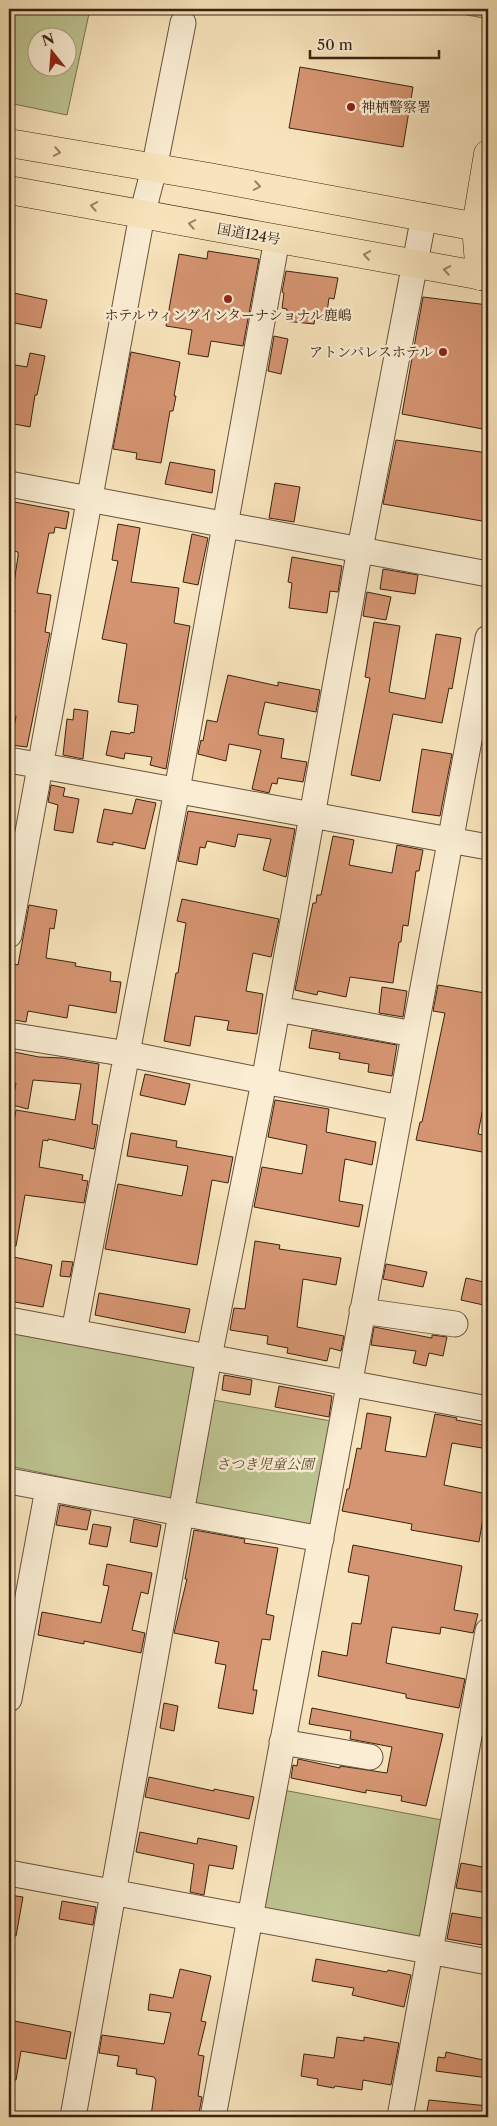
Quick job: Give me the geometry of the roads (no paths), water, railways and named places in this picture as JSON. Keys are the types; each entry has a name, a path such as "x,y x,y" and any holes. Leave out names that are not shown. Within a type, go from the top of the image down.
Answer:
{"main road":[{"path":"9,143 424,216 482,228"},
{"path":"485,270 482,228 488,154"},
{"name":"国道124号","path":"9,190 415,264 485,270"}],"street":[{"path":"9,935 42,766 142,215 154,169 183,24"},
{"path":"72,2117 209,1357 264,1082 314,815 360,549 424,216"},
{"path":"74,1332 128,1054 137,995 177,790 277,239"},
{"path":"9,484 488,574"},
{"path":"212,2117 488,638"},
{"path":"9,760 488,847"},
{"path":"277,1009 414,1034"},
{"path":"9,1034 128,1054 400,1108"},
{"path":"362,1311 455,1324"},
{"path":"9,1320 488,1409"},
{"path":"9,1481 321,1539"},
{"path":"9,1699 48,1489"},
{"path":"400,2117 488,1636"},
{"path":"282,1742 370,1758"},
{"path":"9,1873 488,1962"}],"place":[{"name":"神栖警察署","path":"351,107"},
{"name":"ホテルウィングインターナショナル鹿嶋","path":"228,299"},
{"name":"アトンパレスホテル","path":"443,352"}],"park label":[{"name":"さつき児童公園","path":"265,1464"}]}
